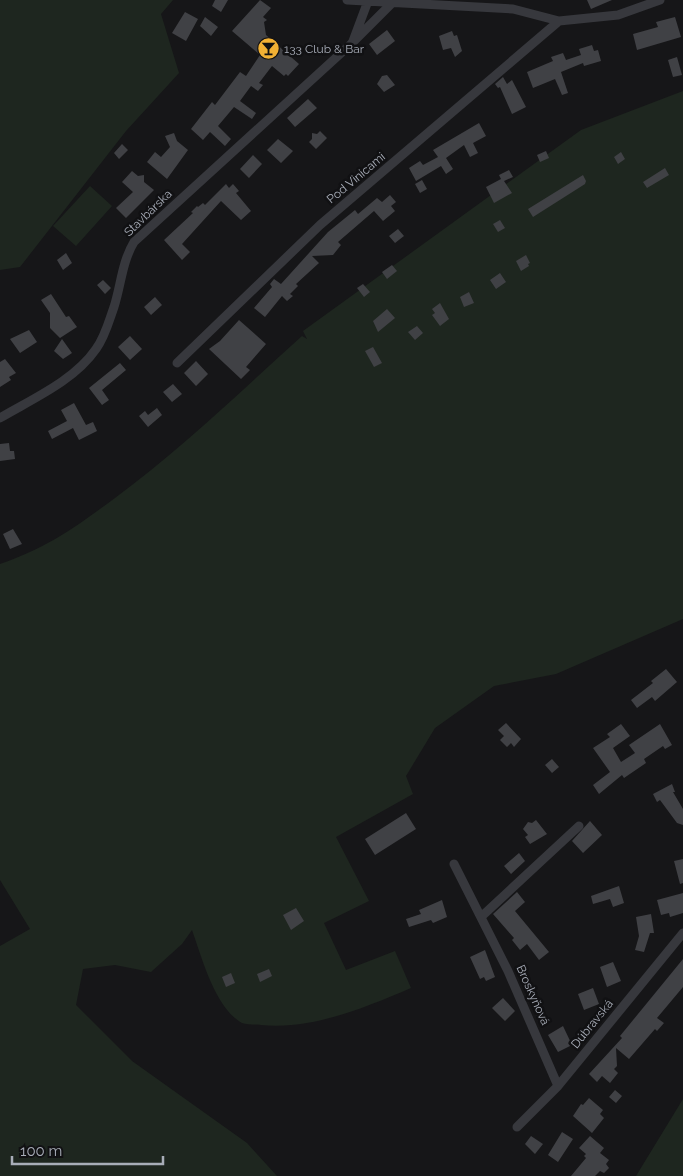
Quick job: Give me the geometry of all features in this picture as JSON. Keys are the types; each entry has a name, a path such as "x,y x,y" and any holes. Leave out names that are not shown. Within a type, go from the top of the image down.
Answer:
{"street":[{"path":"347,0 514,4 559,21 618,15 660,0"},
{"name":"Stavbárska","path":"351,44 368,1"},
{"name":"Stavbárska","path":"0,418 55,386 75,371 96,350 108,326 118,294 126,255 134,242 351,44 392,2"},
{"name":"Pod Vinicami","path":"177,363 320,225 559,21"},
{"path":"481,917 579,826"},
{"name":"Broskyňová","path":"454,864 508,971 558,1086"},
{"name":"Dúbravská","path":"517,1127 558,1086 683,933"}],"shaded area":[{"path":"0,0 173,0 161,14 179,73 126,131 20,267 0,270"},
{"path":"683,91 683,619 556,674 494,686 435,728 406,776 413,794 336,837 369,901 324,923 346,970 395,951 411,988 356,1010 318,1021 280,1026 261,1025 242,1023 224,1006 205,968 192,930 182,944 151,972 115,965 83,969 76,1005 132,1061 247,1143 277,1176 0,1176 0,946 30,929 0,880 0,564 47,544 87,519 187,440 302,336 307,339 303,331 581,130"},
{"path":"90,186 112,206 76,246 53,226"},
{"path":"683,1099 683,1176 636,1176"}],"building":[{"path":"215,0 228,0 221,12 212,6"},
{"path":"260,0 271,8 263,17 267,20 264,22 266,35 299,64 288,76 286,74 284,76 272,66 259,83 263,85 258,91 251,86 240,101 256,113 252,119 234,107 218,126 231,139 225,146 210,132 203,140 191,129 212,102 215,105 240,72 246,76 260,55 232,31"},
{"path":"587,0 612,0 591,9"},
{"path":"185,12 198,19 186,41 172,33"},
{"path":"205,17 218,27 211,36 200,26"},
{"path":"675,17 681,37 637,50 633,34 658,27 656,22"},
{"path":"387,30 395,41 377,55 369,44"},
{"path":"452,31 454,36 457,35 462,51 455,57 451,48 443,50 439,36"},
{"path":"592,45 594,51 598,50 601,61 584,66 583,63 561,72 568,93 562,95 555,79 533,88 527,72 553,61 551,57 563,53 566,60 581,55 579,49"},
{"path":"677,57 682,75 673,77 668,60"},
{"path":"387,75 395,85 384,92 377,84 382,76"},
{"path":"503,77 507,84 512,80 526,107 512,114 500,87 498,88 495,84"},
{"path":"308,99 317,108 295,127 287,118"},
{"path":"479,123 486,136 473,143 478,153 470,157 464,145 446,158 453,169 446,174 441,166 416,181 409,168 420,161 423,165 438,157 433,150"},
{"path":"320,131 327,138 316,149 309,142 312,139 312,133 317,134"},
{"path":"174,133 177,141 188,150 167,179 147,162 155,152 161,157 170,147 165,136"},
{"path":"278,139 293,151 281,163 267,150"},
{"path":"122,144 128,150 119,159 114,153"},
{"path":"546,151 549,158 540,162 537,155"},
{"path":"621,152 625,159 618,164 614,157"},
{"path":"253,155 262,164 249,178 240,169"},
{"path":"665,168 669,175 647,188 643,182"},
{"path":"509,170 513,177 504,181 512,193 494,203 486,187 501,179 499,175"},
{"path":"132,171 138,176 144,175 144,182 154,190 126,218 116,208 133,192 122,182"},
{"path":"583,175 586,181 585,184 533,217 528,209"},
{"path":"422,180 427,189 420,193 415,184"},
{"path":"226,184 229,188 233,184 239,191 236,193 251,211 241,220 221,201 182,244 190,252 182,260 164,240 193,213 191,212 197,206 203,203 205,205"},
{"path":"390,195 396,202 391,206 395,211 383,221 374,211 338,242 341,245 333,255 312,256 319,263 296,284 298,286 290,294 293,296 287,301 282,296 265,317 254,308 272,287 270,284 274,279 281,284 328,232 355,210 358,214 377,198 382,202"},
{"path":"500,220 505,228 498,232 493,224"},
{"path":"398,229 404,236 395,243 389,236"},
{"path":"66,253 72,263 63,270 57,260"},
{"path":"526,255 530,263 528,264 529,266 521,271 516,261"},
{"path":"392,265 397,271 387,279 382,272"},
{"path":"500,273 506,282 496,289 490,280"},
{"path":"103,280 111,288 105,294 97,285"},
{"path":"363,284 370,292 364,297 357,288"},
{"path":"469,292 474,303 464,307 460,297"},
{"path":"51,294 66,317 69,316 77,327 60,338 50,328 50,313 41,300"},
{"path":"155,297 162,305 151,315 144,307"},
{"path":"440,303 449,319 440,326 432,315 435,313 432,309"},
{"path":"387,309 395,318 378,332 373,321"},
{"path":"239,320 266,344 246,367 250,370 241,379 209,349 220,341"},
{"path":"417,326 423,333 415,340 408,332"},
{"path":"29,330 37,342 20,353 10,339"},
{"path":"130,336 142,349 130,360 118,347"},
{"path":"62,339 72,353 63,359 54,351"},
{"path":"373,347 382,363 374,367 365,351"},
{"path":"5,359 16,373 9,377 11,380 0,387 0,362"},
{"path":"196,361 208,374 196,386 184,373"},
{"path":"120,363 126,370 102,390 109,400 102,405 89,388"},
{"path":"173,384 182,394 172,402 163,392"},
{"path":"74,403 86,425 93,422 97,431 79,440 73,428 52,439 48,431 67,421 61,410"},
{"path":"157,408 162,415 148,427 139,416 145,411 148,415"},
{"path":"9,443 10,451 14,451 15,459 0,461 0,444"},
{"path":"13,529 22,544 10,549 3,534"},
{"path":"666,669 677,682 655,701 652,697 637,708 631,700 653,683 651,681"},
{"path":"506,723 521,739 514,747 511,743 507,747 500,740 504,736 498,730"},
{"path":"621,724 630,736 613,748 621,762 635,753 629,745 660,724 672,745 665,749 663,746 644,759 646,763 624,778 622,775 599,794 593,785 610,772 593,748 610,737 607,734"},
{"path":"552,759 559,767 552,773 545,765"},
{"path":"672,784 675,792 673,792 683,809 683,825 677,823 660,800 657,802 653,794"},
{"path":"406,813 416,829 375,855 365,839"},
{"path":"536,820 547,834 530,844 525,837 528,835 523,829 528,822 532,823"},
{"path":"590,821 602,835 583,853 572,841"},
{"path":"519,853 525,861 511,874 504,866"},
{"path":"683,859 683,883 680,884 674,861"},
{"path":"619,886 624,903 613,907 610,899 593,904 591,896"},
{"path":"517,892 525,902 515,911 549,952 539,960 527,944 520,950 512,940 514,938 493,914"},
{"path":"683,893 683,913 670,917 669,913 661,915 657,900"},
{"path":"442,900 447,917 433,923 431,920 409,927 406,919 421,914 419,910"},
{"path":"296,908 304,921 291,930 283,915"},
{"path":"651,914 654,933 650,933 644,952 635,950 639,936 636,917"},
{"path":"485,950 495,977 486,981 484,977 480,979 470,957"},
{"path":"683,959 683,987 657,1018 664,1023 657,1031 655,1029 629,1059 616,1048 617,1066 614,1069 618,1073 610,1083 602,1076 597,1082 589,1074 622,1038 620,1036"},
{"path":"613,962 621,981 607,987 600,967"},
{"path":"269,969 272,976 260,982 257,974"},
{"path":"231,973 235,983 226,987 222,977"},
{"path":"593,988 599,1004 584,1010 578,994"},
{"path":"503,998 515,1011 505,1021 492,1008"},
{"path":"538,1000 547,1023 541,1025 531,1003"},
{"path":"563,1026 572,1045 558,1052 548,1035"},
{"path":"615,1090 622,1096 616,1103 609,1097"},
{"path":"589,1098 603,1110 600,1114 604,1118 592,1133 573,1116 581,1104 583,1105"},
{"path":"562,1132 573,1139 558,1162 548,1155"},
{"path":"531,1136 543,1144 535,1154 525,1144"},
{"path":"590,1136 604,1148 600,1153 609,1160 606,1164 609,1168 604,1173 600,1171 595,1176 571,1176 586,1158 584,1156 586,1154 579,1148"}],"place":[{"name":"133 Club & Bar","path":"268,49"}]}
